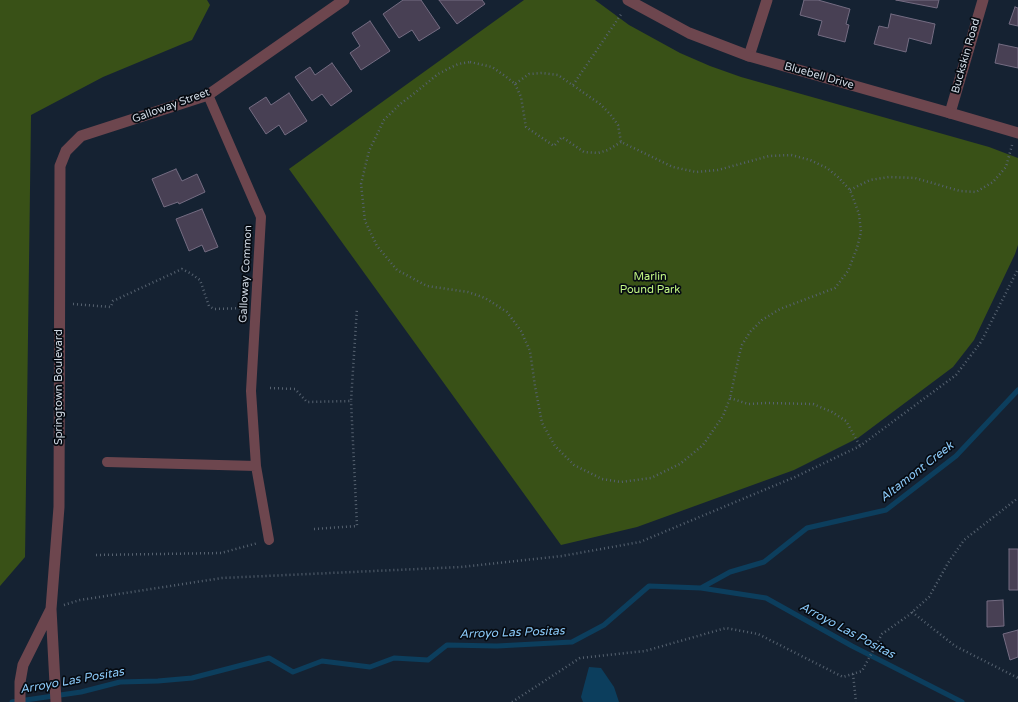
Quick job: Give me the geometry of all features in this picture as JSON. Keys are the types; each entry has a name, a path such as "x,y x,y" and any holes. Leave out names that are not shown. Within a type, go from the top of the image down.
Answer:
{"street":[{"path":"749,56 767,0"},
{"name":"Buckskin Road","path":"950,113 983,0"},
{"name":"Bluebell Drive","path":"629,1 689,33 749,56 1016,133"},
{"name":"Galloway Street","path":"60,166 66,151 81,136 208,95 338,2"},
{"name":"Springtown Boulevard","path":"56,702 51,609 59,507 60,166"},
{"name":"Springtown Boulevard","path":"20,702 20,682 23,665 51,609"}],"lane":[{"name":"Galloway Common","path":"208,95 261,217 251,391 256,466 269,540"},
{"path":"107,462 256,466"}],"path":[{"path":"573,85 629,1"},
{"path":"470,62 492,67 515,84 522,97 526,127 554,146 562,137 584,152 598,153 608,150 620,142 673,167 696,172 718,170 769,156 791,155 810,160 827,168 850,190 859,214 861,232 858,248 848,271 835,288 780,309 762,320 750,332 742,345 730,398 723,416 703,445 680,464 651,478 621,482 602,479 574,465 555,446 542,423 530,351 522,331 507,312 485,298 468,292 427,286 397,270 377,246 365,221 361,184 369,151 384,120 399,105 438,74 458,64 470,62"},
{"path":"515,84 529,74 542,73 558,75 600,104 610,114 618,125 620,142"},
{"path":"850,190 870,180 889,177 915,178 960,191 976,192 992,182 1006,167 1016,133"},
{"path":"73,304 111,307 113,301 182,269 200,280 209,306 214,309 234,308 256,310"},
{"path":"51,609 80,600 222,578 460,567 562,556 640,542 795,477 860,446 956,375 981,342 1018,269"},
{"path":"314,529 357,526 351,401 357,308"},
{"path":"270,388 295,389 307,402 351,401"},
{"path":"730,398 748,404 813,404 832,412 846,421 860,446"},
{"path":"512,702 580,658 645,651 726,628 758,634 843,677 862,671 882,634 912,612 929,597 948,563 964,540 1018,498"},
{"path":"96,555 221,553 269,540"},
{"path":"912,612 955,646 1018,678"},
{"path":"853,674 856,702"}],"green space":[{"path":"0,0 207,0 210,5 192,40 103,77 31,115 25,557 0,586"},
{"name":"Marlin Pound Park","path":"524,0 595,0 629,25 680,53 710,66 741,77 989,147 1018,158 1018,245 974,340 953,367 858,438 794,470 637,527 561,545 289,169"}],"water":[{"path":"589,667 601,668 614,687 619,702 583,702 581,697"}],"building":[{"path":"403,0 421,0 440,28 419,41 412,30 399,38 383,14"},
{"path":"439,0 482,0 485,4 457,24"},
{"path":"804,0 818,0 850,9 846,24 849,25 845,42 818,35 822,21 800,15"},
{"path":"896,0 939,0 937,8"},
{"path":"1015,7 1018,8 1018,26 1009,24"},
{"path":"891,14 935,24 931,44 909,38 906,52 874,44 879,26 888,28"},
{"path":"370,21 390,51 361,70 350,53 360,46 352,33"},
{"path":"999,44 1018,48 1018,68 995,63"},
{"path":"332,63 352,91 331,106 322,94 312,101 295,77 310,67 315,75"},
{"path":"289,93 307,121 285,135 279,125 266,134 249,108 266,97 271,105"},
{"path":"176,169 182,181 197,174 205,192 179,204 178,202 164,207 152,179"},
{"path":"202,209 218,247 205,252 202,245 189,251 176,219"},
{"path":"1009,549 1018,549 1018,590 1009,590"},
{"path":"1003,600 1004,626 987,627 987,601"},
{"path":"1018,630 1018,657 1010,660 1003,634"}],"waterway":[{"name":"Altamont Creek","path":"701,588 730,572 764,562 807,528 886,510 956,456 1018,390"},
{"name":"Arroyo Las Positas","path":"12,702 81,692 120,682 192,678 269,658 293,672 322,661 370,667 394,658 428,660 447,645 497,646 572,642 604,625 649,586 701,588 766,598 852,646 962,702"}]}
